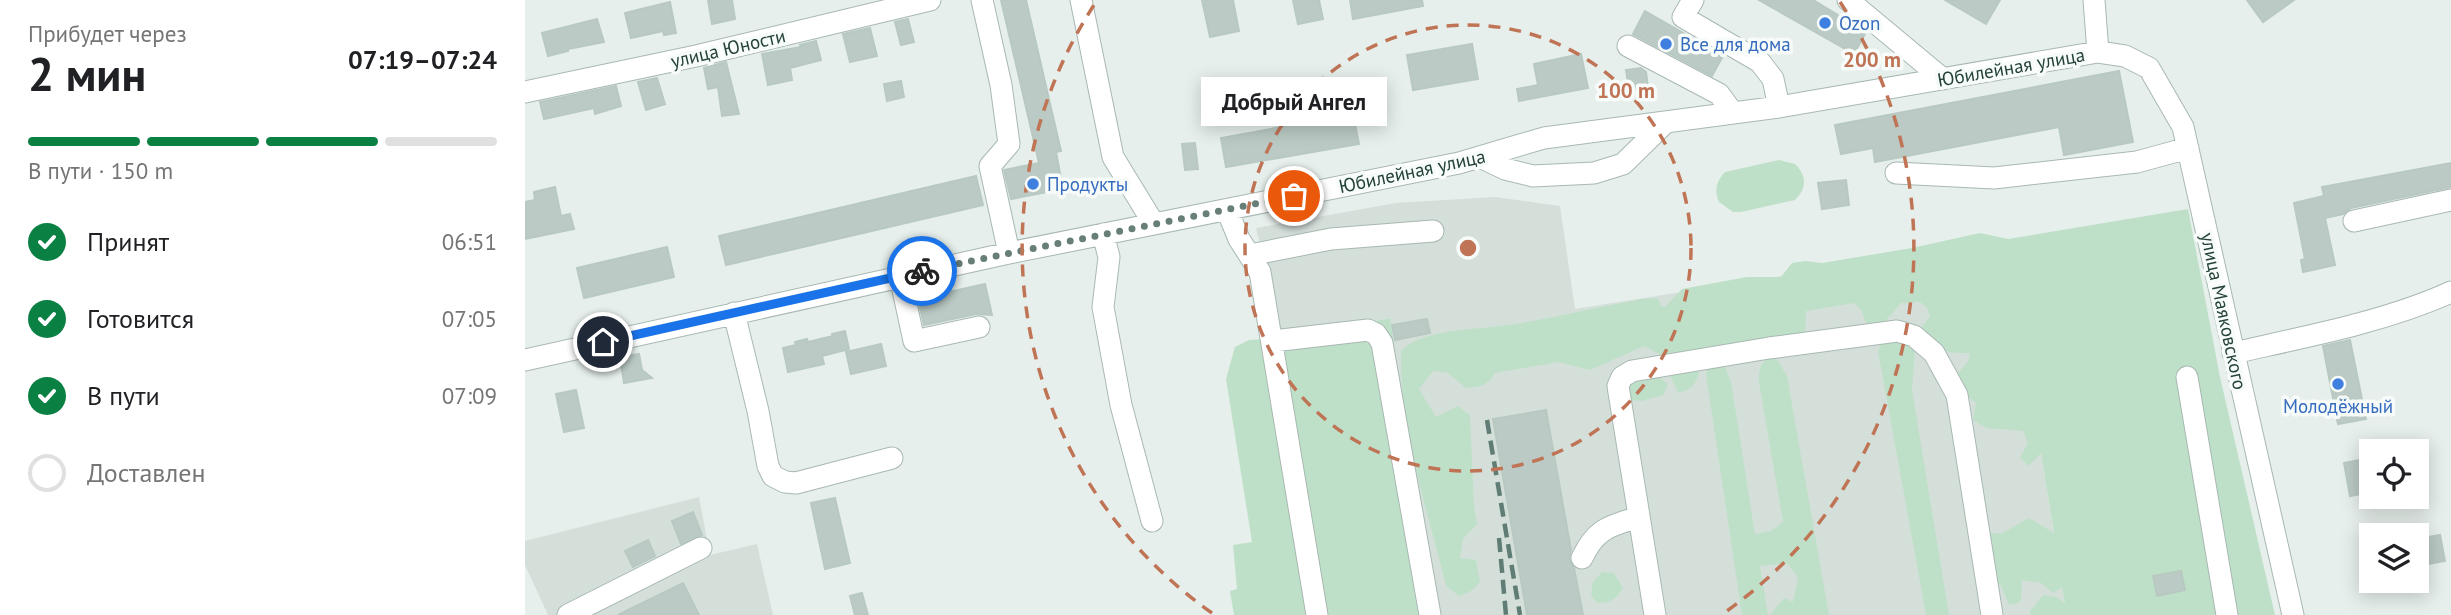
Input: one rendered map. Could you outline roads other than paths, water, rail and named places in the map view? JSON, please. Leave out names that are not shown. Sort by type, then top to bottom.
[{"type":"street","name":"улица Юности","points":[[525,92],[696,57],[930,0]]},
{"type":"street","points":[[982,0],[1001,85],[1009,144],[991,166],[1009,253]]},
{"type":"street","points":[[1081,0],[1113,157],[1154,224]]},
{"type":"street","points":[[1693,0],[1683,17],[1760,62],[1773,79],[1779,107]]},
{"type":"street","points":[[1848,0],[1943,79]]},
{"type":"street","points":[[2094,0],[2098,52]]},
{"type":"street","points":[[1628,46],[1719,94],[1733,113]]},
{"type":"street","name":"Юбилейная улица","points":[[525,360],[1009,253],[1459,163],[1544,138],[1779,107],[2098,52]]},
{"type":"street","name":"улица Маяковского","points":[[2098,52],[2125,56],[2150,68],[2183,127],[2293,615]]},
{"type":"street","points":[[1480,157],[1505,169],[1533,176],[1594,173],[1623,164],[1666,122]]},
{"type":"street","points":[[1896,173],[1994,178],[2137,162],[2187,148]]},
{"type":"street","points":[[2354,221],[2451,200]]},
{"type":"street","points":[[1227,210],[1240,239],[1261,272],[1317,615]]},
{"type":"street","points":[[1250,255],[1331,239],[1433,231]]},
{"type":"street","points":[[1103,234],[1109,257],[1103,307],[1121,405],[1152,521]]},
{"type":"street","points":[[900,276],[914,341],[979,327]]},
{"type":"street","points":[[2233,353],[2346,326],[2420,305],[2451,292]]},
{"type":"street","points":[[734,313],[758,411],[768,466],[773,476],[785,482],[796,483],[892,458]]},
{"type":"street","points":[[1273,341],[1368,330],[1376,334],[1382,343],[1430,615]]},
{"type":"street","points":[[1655,615],[1618,386],[1622,377],[1633,371],[1728,354],[1898,331],[1914,336],[1934,353],[1957,395],[1992,615]]},
{"type":"street","points":[[2187,377],[2227,615]]},
{"type":"street","points":[[1582,558],[1590,540],[1604,528],[1639,517]]},
{"type":"street","points":[[572,614],[701,548]]},
{"type":"railway","points":[[1487,420],[1520,615]]},
{"type":"railway","points":[[1499,538],[1506,615]]},
{"type":"place","name":"Ozon","points":[[1825,23]]},
{"type":"place","name":"Все для дома","points":[[1666,44]]},
{"type":"place","name":"Продукты","points":[[1033,184]]},
{"type":"place","name":"Добрый Ангел","points":[[1294,196]]},
{"type":"place","name":"Молодёжный","points":[[2338,384]]}]
